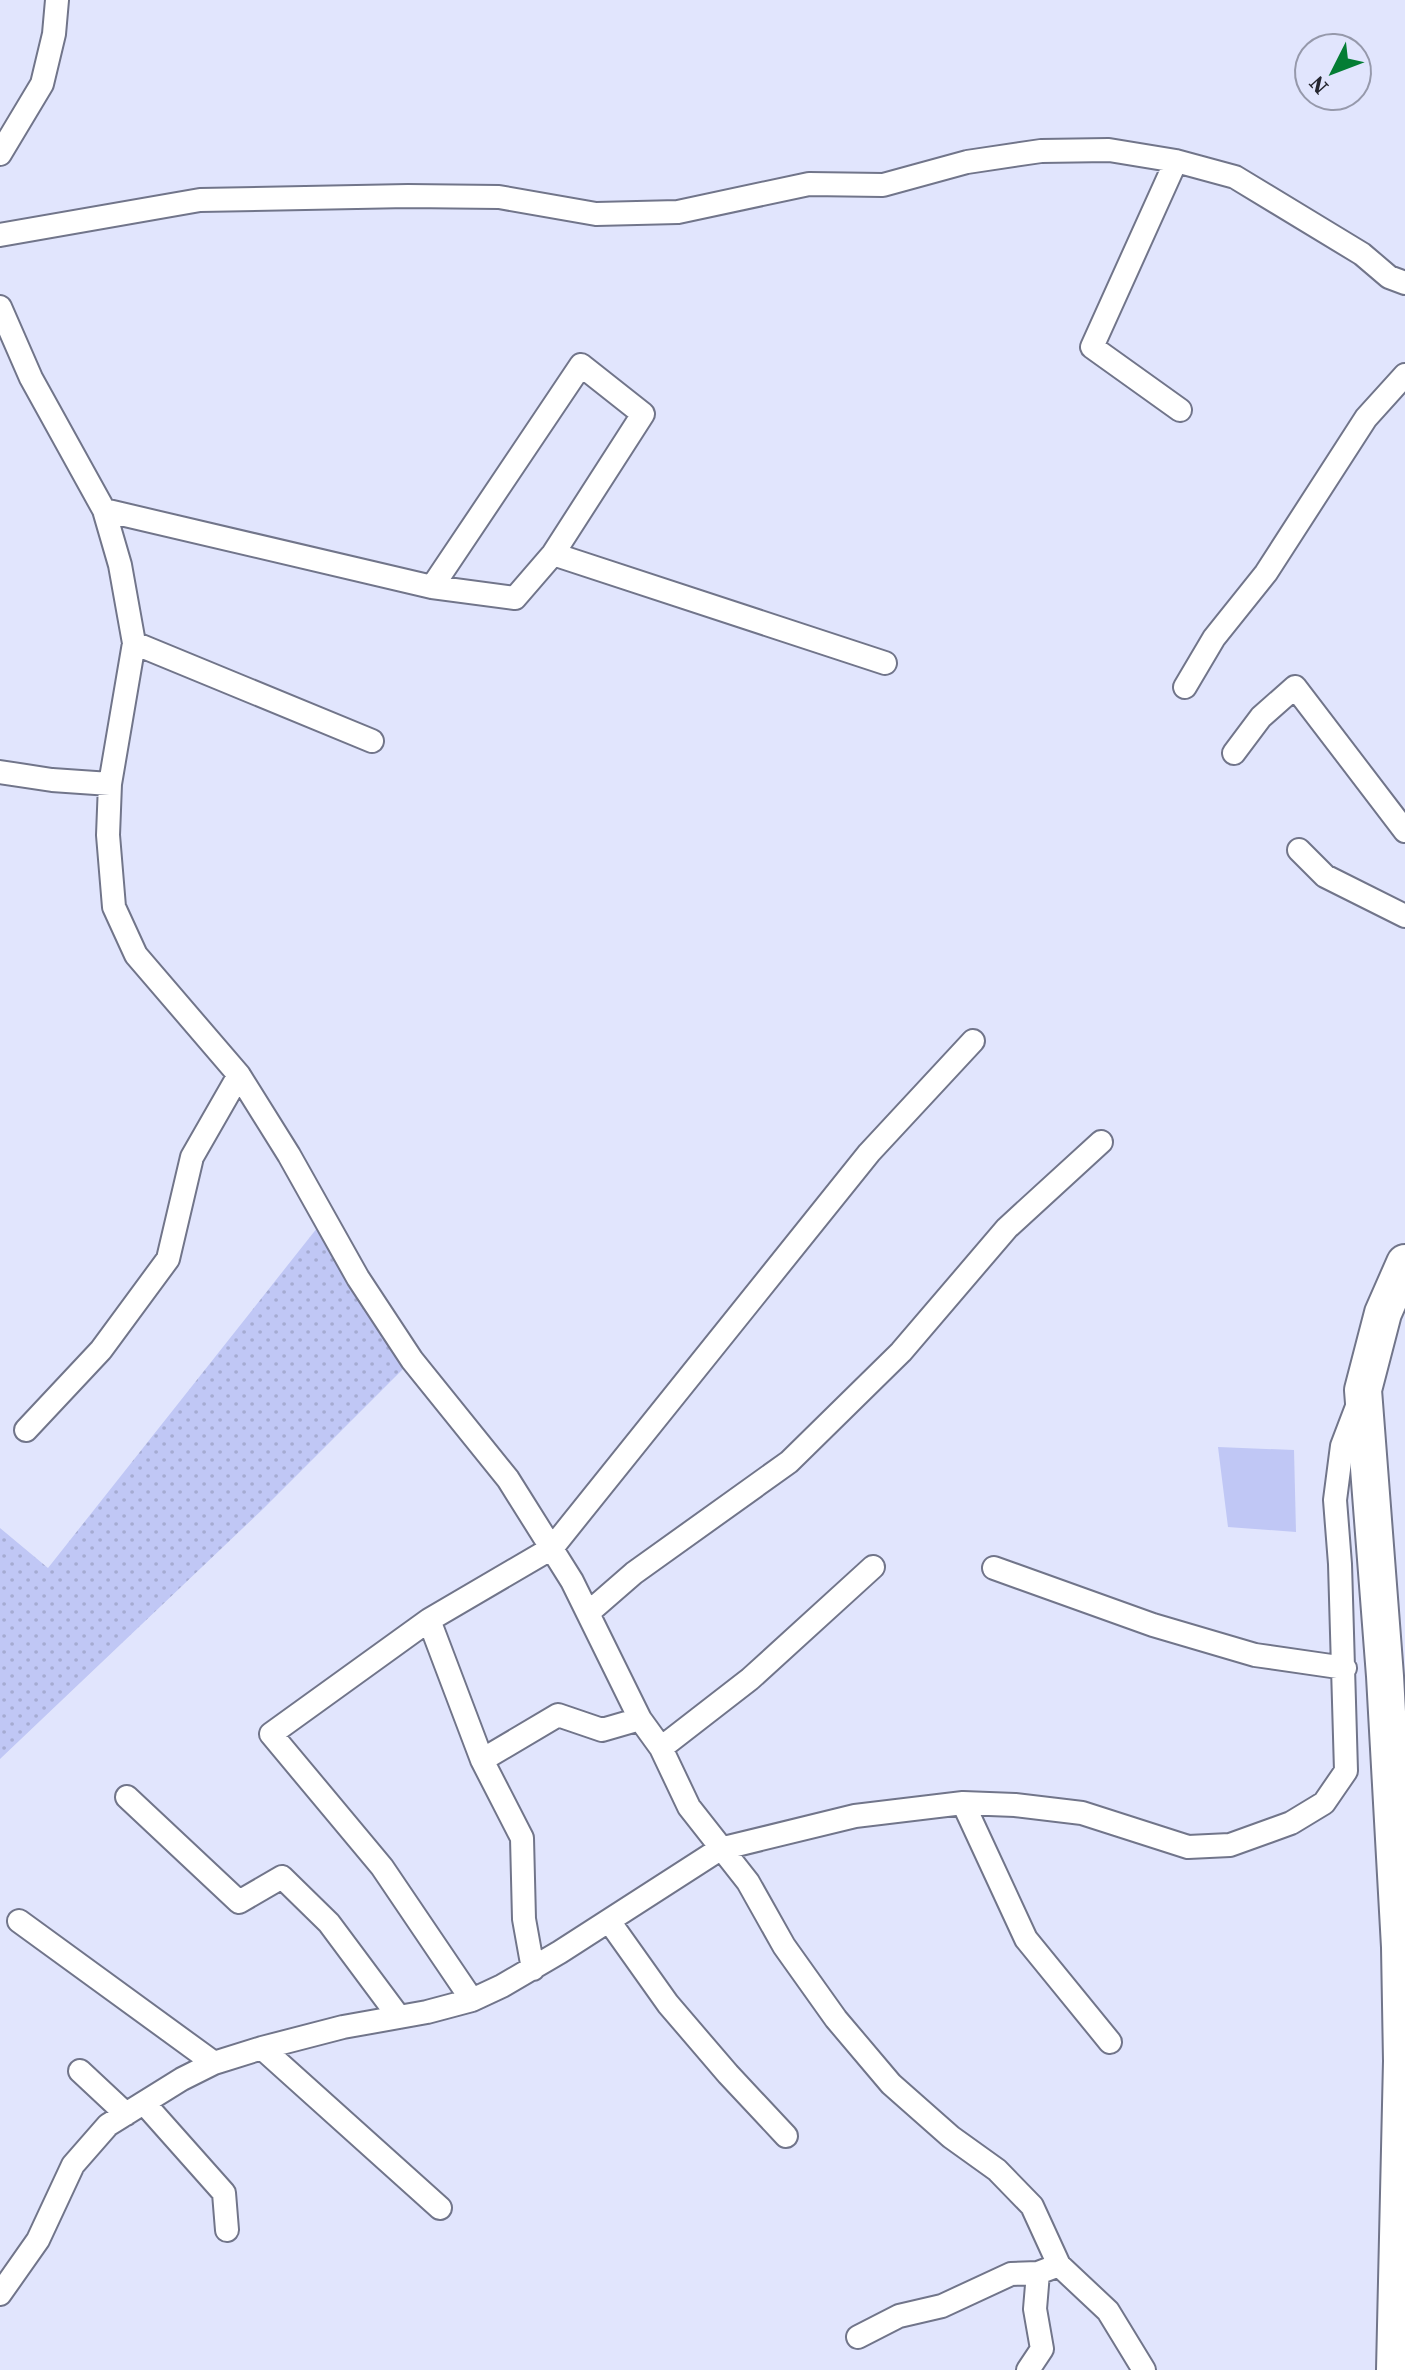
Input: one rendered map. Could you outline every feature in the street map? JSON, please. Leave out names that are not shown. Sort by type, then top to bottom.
[{"type":"highway","points":[[1395,2370],[1403,2061],[1396,1735],[1363,1390],[1383,1313],[1405,1263]]},
{"type":"street","points":[[0,154],[42,84],[54,34],[57,0]]},
{"type":"street","points":[[0,235],[200,200],[499,197],[596,214],[678,212],[809,184],[883,185],[967,162],[1041,151],[1109,150],[1176,161],[1235,177],[1362,254],[1389,277],[1405,283]]},
{"type":"street","points":[[1176,161],[1092,347],[1180,410]]},
{"type":"street","points":[[0,307],[31,378],[104,510],[120,565],[134,643],[110,784],[108,835],[114,907],[136,955],[239,1075],[289,1155],[365,1290],[417,1368],[508,1479],[552,1548],[588,1613],[640,1719],[661,1748],[689,1807],[748,1882],[784,1946],[836,2019],[891,2084],[951,2137],[997,2170],[1032,2206],[1049,2269],[1035,2309],[1042,2349],[1028,2370]]},
{"type":"street","points":[[104,510],[432,587],[515,598],[553,554],[643,414],[581,365],[432,587]]},
{"type":"street","points":[[1185,687],[1214,638],[1266,573],[1366,418],[1405,375]]},
{"type":"street","points":[[553,554],[885,663]]},
{"type":"street","points":[[134,643],[372,741]]},
{"type":"street","points":[[1234,753],[1261,717],[1295,687],[1405,831]]},
{"type":"street","points":[[0,772],[110,784]]},
{"type":"street","points":[[1299,850],[1325,876],[1405,916]]},
{"type":"street","points":[[472,2000],[382,1867],[271,1734],[429,1620],[552,1548],[869,1153],[973,1041]]},
{"type":"street","points":[[26,1430],[101,1350],[168,1259],[192,1157],[239,1075]]},
{"type":"street","points":[[588,1613],[634,1573],[789,1462],[901,1352],[1007,1228],[1101,1142]]},
{"type":"street","points":[[0,2294],[38,2240],[73,2165],[108,2125],[135,2108],[214,2063],[343,2027],[472,2000],[533,1969],[720,1849],[855,1816],[963,1803],[1082,1813],[1188,1847],[1230,1845],[1291,1823],[1324,1803],[1346,1771],[1345,1668],[1335,1500],[1342,1446],[1363,1390]]},
{"type":"street","points":[[661,1748],[750,1679],[873,1567]]},
{"type":"street","points":[[994,1568],[1153,1625],[1255,1655],[1345,1668]]},
{"type":"street","points":[[429,1620],[482,1760],[522,1838],[524,1919],[533,1969]]},
{"type":"street","points":[[482,1760],[558,1715],[602,1730],[640,1719]]},
{"type":"street","points":[[127,1797],[239,1902],[282,1877],[329,1923],[399,2017]]},
{"type":"street","points":[[963,1803],[1026,1939],[1110,2042]]},
{"type":"street","points":[[19,1921],[214,2063]]},
{"type":"street","points":[[609,1921],[668,2004],[786,2136]]},
{"type":"street","points":[[262,2048],[440,2208]]},
{"type":"street","points":[[80,2071],[135,2108],[224,2193],[227,2230]]},
{"type":"street","points":[[858,2337],[899,2316],[942,2306],[1011,2274],[1049,2269],[1108,2311],[1144,2370]]},
{"type":"shaded area","points":[[325,1218],[412,1360],[263,1509],[0,1759],[0,1528],[48,1568]]},
{"type":"shaded area","points":[[1218,1447],[1294,1450],[1296,1532],[1228,1527]]}]
